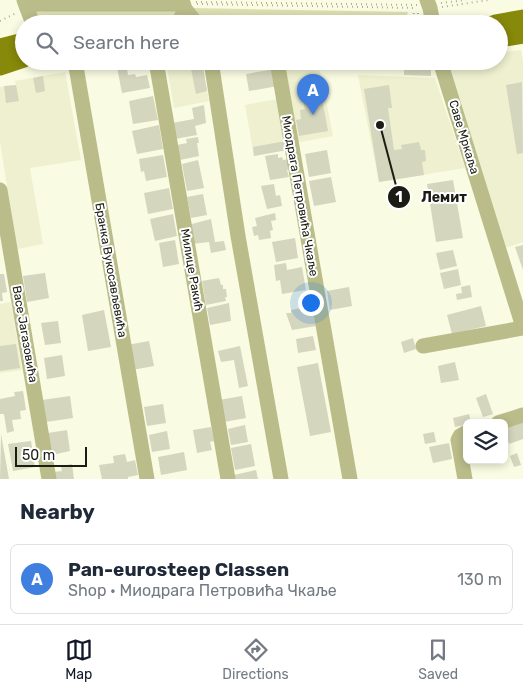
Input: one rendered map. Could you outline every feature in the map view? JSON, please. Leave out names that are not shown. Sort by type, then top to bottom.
[{"type":"main road","points":[[508,22],[523,19]]},
{"type":"main road","points":[[508,36],[523,34]]},
{"type":"main road","points":[[0,48],[15,44]]},
{"type":"main road","points":[[0,66],[15,61]]},
{"type":"street","points":[[25,4],[183,4],[191,15]]},
{"type":"street","name":"Бранка Вукосављевића","points":[[77,70],[147,479]]},
{"type":"street","name":"Милице Ракић","points":[[158,70],[228,479]]},
{"type":"street","points":[[212,70],[238,236],[281,479]]},
{"type":"street","name":"Миодрага Петровића Чкаље","points":[[279,70],[350,479]]},
{"type":"street","name":"Саве Мркаља","points":[[443,70],[523,328]]},
{"type":"street","name":"Васе Јагазовића","points":[[0,190],[49,479]]},
{"type":"street","points":[[423,346],[523,328]]},
{"type":"street","points":[[508,420],[523,415]]},
{"type":"street","points":[[463,434],[458,440],[465,479]]},
{"type":"path","points":[[411,0],[422,6],[466,0]]},
{"type":"path","points":[[183,4],[422,6],[489,0]]},
{"type":"path","points":[[0,21],[25,4]]},
{"type":"shaded area","points":[[179,8],[175,15],[34,15],[32,11]]},
{"type":"shaded area","points":[[193,8],[408,12],[407,15],[198,15]]},
{"type":"shaded area","points":[[521,50],[523,61],[523,242],[505,248],[447,70],[508,70],[508,52]]},
{"type":"shaded area","points":[[167,70],[204,70],[209,101],[174,108]]},
{"type":"shaded area","points":[[283,70],[320,70],[333,136],[295,143]]},
{"type":"shaded area","points":[[65,72],[81,160],[30,168],[43,244],[17,249],[0,141],[0,87],[16,85],[15,81]]},
{"type":"shaded area","points":[[358,75],[435,78],[465,168],[379,182]]},
{"type":"shaded area","points":[[278,99],[287,150],[254,156],[245,105]]},
{"type":"shaded area","points":[[11,302],[22,370],[0,373],[0,304]]},
{"type":"building","points":[[118,70],[127,70],[128,75],[135,74],[136,77],[147,75],[150,88],[122,93]]},
{"type":"building","points":[[191,70],[204,70],[207,91],[196,94]]},
{"type":"building","points":[[275,70],[278,86],[249,91],[246,74]]},
{"type":"building","points":[[404,70],[431,70],[431,76],[404,75]]},
{"type":"building","points":[[43,76],[45,91],[36,93],[33,78]]},
{"type":"building","points":[[522,82],[523,153],[517,154],[506,85]]},
{"type":"building","points":[[16,85],[19,101],[6,103],[4,86]]},
{"type":"building","points":[[389,85],[392,108],[388,108],[394,150],[402,149],[401,145],[419,142],[421,150],[425,150],[426,161],[422,162],[424,175],[379,182],[364,89]]},
{"type":"building","points":[[320,88],[328,131],[299,136],[296,120],[301,119],[300,110],[305,109],[301,91]]},
{"type":"building","points":[[153,96],[158,120],[133,124],[129,101]]},
{"type":"building","points":[[204,105],[206,123],[195,126],[197,135],[175,139],[172,123],[194,119],[192,108]]},
{"type":"building","points":[[159,125],[163,149],[137,154],[132,131]]},
{"type":"building","points":[[198,137],[199,156],[180,160],[177,145],[187,143],[186,139]]},
{"type":"building","points":[[286,141],[287,150],[254,156],[253,147]]},
{"type":"building","points":[[327,150],[331,173],[309,177],[305,154]]},
{"type":"building","points":[[278,154],[278,158],[282,157],[283,160],[289,159],[290,169],[287,170],[289,177],[270,180],[265,156]]},
{"type":"building","points":[[163,155],[167,177],[146,181],[144,171],[141,172],[139,159]]},
{"type":"building","points":[[198,160],[204,188],[187,191],[182,164]]},
{"type":"building","points":[[331,177],[336,202],[314,206],[309,181]]},
{"type":"building","points":[[453,180],[463,238],[436,242],[427,184]]},
{"type":"building","points":[[274,184],[276,196],[280,195],[282,206],[267,209],[261,186]]},
{"type":"building","points":[[169,188],[173,209],[148,214],[144,193]]},
{"type":"building","points":[[203,194],[207,215],[191,218],[187,197]]},
{"type":"building","points":[[275,213],[276,220],[271,221],[273,230],[270,231],[271,238],[259,240],[258,235],[254,236],[252,227],[257,226],[255,218]]},
{"type":"building","points":[[173,214],[177,236],[155,241],[150,219]]},
{"type":"building","points":[[211,219],[215,242],[224,241],[226,250],[211,253],[209,242],[192,244],[188,225]]},
{"type":"building","points":[[295,238],[298,258],[276,262],[272,242]]},
{"type":"building","points":[[175,240],[179,264],[163,267],[159,243]]},
{"type":"building","points":[[523,245],[523,270],[515,247]]},
{"type":"building","points":[[453,250],[457,266],[440,270],[436,253]]},
{"type":"building","points":[[286,263],[287,270],[302,267],[306,290],[282,294],[280,280],[276,281],[274,265]]},
{"type":"building","points":[[458,269],[461,285],[444,289],[440,273]]},
{"type":"building","points":[[45,273],[49,298],[27,302],[23,276]]},
{"type":"building","points":[[0,274],[4,274],[7,292],[2,293],[3,301],[0,301]]},
{"type":"building","points":[[219,278],[223,289],[226,289],[226,301],[206,305],[202,281]]},
{"type":"building","points":[[470,285],[472,297],[457,300],[456,294],[462,293],[461,287]]},
{"type":"building","points":[[349,287],[352,306],[330,310],[327,291]]},
{"type":"building","points":[[229,303],[231,321],[210,325],[207,308]]},
{"type":"building","points":[[312,306],[316,326],[292,330],[286,313],[291,313],[291,310]]},
{"type":"building","points":[[481,306],[486,326],[452,334],[447,315]]},
{"type":"building","points":[[104,310],[111,347],[88,351],[82,315]]},
{"type":"building","points":[[58,321],[61,343],[45,345],[41,323]]},
{"type":"building","points":[[313,336],[316,350],[298,353],[296,339]]},
{"type":"building","points":[[413,338],[416,349],[404,353],[401,342]]},
{"type":"building","points":[[149,341],[154,366],[132,370],[127,345]]},
{"type":"building","points":[[16,344],[20,368],[0,371],[0,346]]},
{"type":"building","points":[[240,346],[248,386],[239,388],[234,360],[221,362],[218,351]]},
{"type":"building","points":[[62,355],[65,376],[47,379],[44,358]]},
{"type":"building","points":[[455,362],[459,380],[441,383],[438,366]]},
{"type":"building","points":[[318,363],[331,432],[310,436],[297,367]]},
{"type":"building","points":[[23,391],[26,410],[20,411],[21,419],[12,420],[14,431],[7,433],[4,414],[0,414],[0,399],[15,396],[14,392]]},
{"type":"building","points":[[486,394],[493,414],[483,417],[476,398]]},
{"type":"building","points":[[70,396],[73,418],[46,422],[42,400]]},
{"type":"building","points":[[242,396],[246,418],[224,422],[219,400]]},
{"type":"building","points":[[163,404],[166,423],[147,426],[144,407]]},
{"type":"building","points":[[469,414],[470,419],[463,419],[463,425],[455,427],[453,418]]},
{"type":"building","points":[[523,421],[523,439],[509,444],[508,426]]},
{"type":"building","points":[[245,425],[248,442],[231,445],[228,429]]},
{"type":"building","points":[[211,427],[214,441],[210,442],[212,450],[197,453],[193,430]]},
{"type":"building","points":[[67,430],[70,451],[52,455],[48,433]]},
{"type":"building","points":[[167,431],[170,449],[152,452],[149,435]]},
{"type":"building","points":[[434,432],[436,442],[425,444],[423,434]]},
{"type":"building","points":[[1,434],[9,479],[0,479]]},
{"type":"building","points":[[31,441],[35,467],[13,471],[8,444]]},
{"type":"building","points":[[449,443],[452,459],[433,463],[429,447]]},
{"type":"building","points":[[251,444],[255,466],[235,470],[231,448]]},
{"type":"building","points":[[184,452],[187,470],[161,475],[158,457]]},
{"type":"building","points":[[517,453],[521,465],[514,467],[510,456]]},
{"type":"building","points":[[125,454],[127,462],[135,460],[138,475],[128,477],[128,479],[102,479],[99,465],[114,463],[113,456]]},
{"type":"building","points":[[72,464],[74,479],[55,479],[54,472],[62,471],[61,466]]},
{"type":"building","points":[[256,470],[258,479],[235,479],[234,475]]},
{"type":"place","name":"Pan-eurosteep Classen","points":[[313,115]]},
{"type":"place","name":"Лемит","points":[[380,125]]}]
